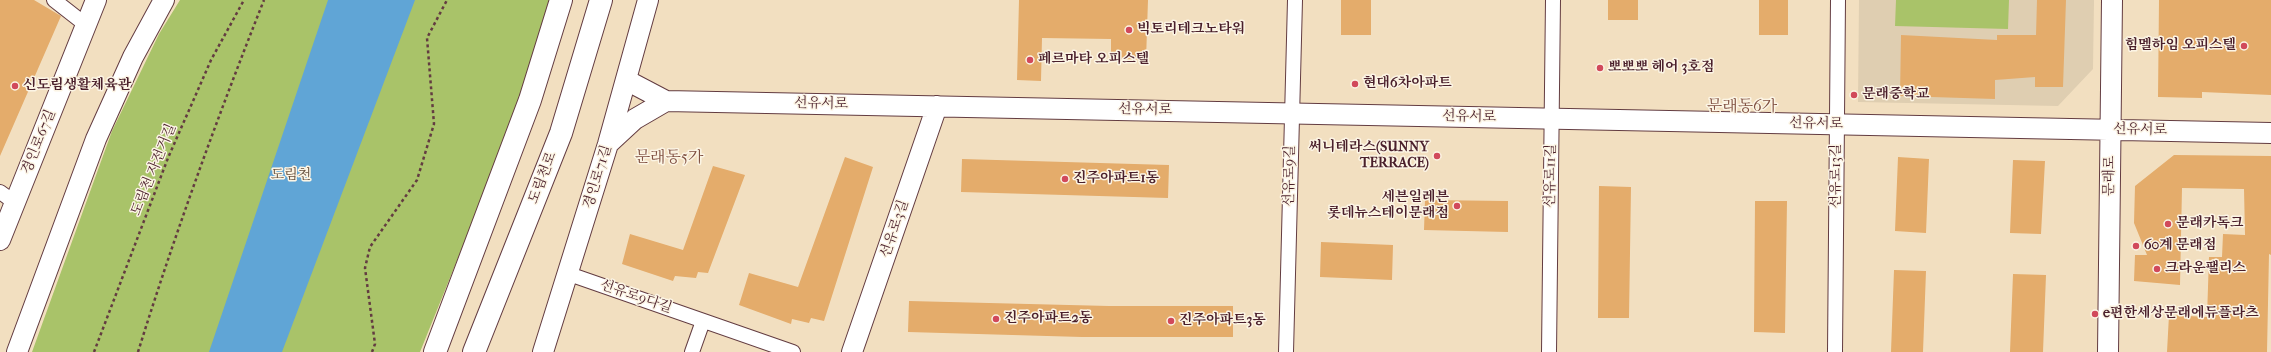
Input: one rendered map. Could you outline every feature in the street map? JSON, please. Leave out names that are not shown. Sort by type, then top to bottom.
[{"type":"main road","points":[[435,352],[530,100],[561,0]]},
{"type":"main road","name":"도림천로","points":[[474,352],[561,133],[601,0]]},
{"type":"street","points":[[54,0],[86,25]]},
{"type":"street","name":"경인로67길","points":[[0,240],[7,197],[96,0]]},
{"type":"street","points":[[17,352],[96,139],[134,57],[164,0]]},
{"type":"street","name":"경인로71길","points":[[544,352],[608,144],[648,0]]},
{"type":"street","name":"선유로9길","points":[[1286,352],[1295,0]]},
{"type":"street","name":"선유로11길","points":[[1549,352],[1553,0]]},
{"type":"street","name":"선유로13길","points":[[1835,352],[1838,0]]},
{"type":"street","name":"문래로","points":[[2108,352],[2112,0]]},
{"type":"street","name":"선유서로","points":[[626,80],[666,101],[2271,133]]},
{"type":"street","points":[[608,144],[635,119],[666,101]]},
{"type":"street","name":"선유로3길","points":[[852,352],[938,106]]},
{"type":"street","name":"선유로9다길","points":[[569,274],[793,352]]},
{"type":"street","points":[[692,352],[703,321]]},
{"type":"path","name":"도림천 자전거길","points":[[94,352],[168,158],[211,60],[244,0]]},
{"type":"path","points":[[138,352],[164,267],[217,120],[264,0]]},
{"type":"path","points":[[372,352],[375,344],[365,268],[370,247],[417,180],[434,124],[427,38],[447,0]]},
{"type":"shaded area","points":[[1859,0],[2094,0],[2093,69],[2058,106],[1858,102]]},
{"type":"green space","name":"도림천","points":[[180,0],[549,0],[521,102],[420,352],[32,352],[112,131],[159,34]]},
{"type":"green space","points":[[1896,0],[2009,0],[2008,29],[1895,26]]},
{"type":"water","name":"도림천","points":[[328,0],[415,0],[282,352],[209,352]]},
{"type":"building","name":"신도림생활체육관","points":[[0,0],[34,0],[61,16],[0,156]]},
{"type":"building","points":[[1019,0],[1148,0],[1146,60],[1111,59],[1111,39],[1042,38],[1041,81],[1017,80]]},
{"type":"building","points":[[1341,0],[1371,0],[1371,35],[1341,35]]},
{"type":"building","points":[[1608,0],[1638,0],[1638,20],[1608,20]]},
{"type":"building","points":[[1759,0],[1788,0],[1788,35],[1759,35]]},
{"type":"building","points":[[2037,0],[2066,0],[2063,87],[2035,87],[2035,77],[1995,80],[1995,99],[1900,96],[1901,35],[1997,40],[1997,35],[2036,35]]},
{"type":"building","points":[[2159,0],[2271,0],[2271,95],[2202,92],[2202,98],[2158,97]]},
{"type":"building","points":[[2174,155],[2271,156],[2271,255],[2269,254],[2267,352],[2167,352],[2169,315],[2207,317],[2209,257],[2222,257],[2223,234],[2245,235],[2244,189],[2182,188],[2180,285],[2134,281],[2135,255],[2147,255],[2134,223],[2135,186]]},
{"type":"building","points":[[845,157],[873,167],[824,321],[811,318],[809,323],[792,319],[791,324],[739,305],[749,273],[798,287]]},
{"type":"building","points":[[1898,157],[1929,159],[1926,233],[1895,231]]},
{"type":"building","name":"진주아파트1동","points":[[962,159],[1169,165],[1168,198],[961,192]]},
{"type":"building","points":[[2013,160],[2045,161],[2041,234],[2010,233]]},
{"type":"building","points":[[713,166],[745,175],[708,273],[698,272],[696,278],[675,276],[673,281],[622,264],[630,234],[683,250]]},
{"type":"building","points":[[1599,186],[1631,187],[1629,318],[1598,318]]},
{"type":"building","points":[[1425,200],[1508,201],[1508,232],[1424,230]]},
{"type":"building","points":[[1755,201],[1787,201],[1785,333],[1754,332]]},
{"type":"building","points":[[1321,242],[1393,245],[1392,280],[1320,277]]},
{"type":"building","points":[[1894,270],[1926,271],[1923,352],[1891,352]]},
{"type":"building","points":[[2013,274],[2046,275],[2043,352],[2010,352]]},
{"type":"building","points":[[909,301],[1109,306],[1233,306],[1233,337],[1082,337],[908,332]]},
{"type":"place","name":"빅토리테크노타워","points":[[1129,30]]},
{"type":"place","name":"힘멜하임 오피스텔","points":[[2244,46]]},
{"type":"place","name":"페르마타 오피스텔","points":[[1030,60]]},
{"type":"place","name":"뽀뽀뽀 헤어 3호점","points":[[1600,68]]},
{"type":"place","name":"현대6차아파트","points":[[1355,84]]},
{"type":"place","name":"신도림생활체육관","points":[[15,86]]},
{"type":"place","name":"문래중학교","points":[[1854,95]]},
{"type":"place","name":"써니테라스(SUNNY TERRACE)","points":[[1437,156]]},
{"type":"place","name":"진주아파트1동","points":[[1065,179]]},
{"type":"place","name":"세븐일레븐 롯데뉴스테이문래점","points":[[1457,206]]},
{"type":"place","name":"문래카독크","points":[[2168,224]]},
{"type":"place","name":"60계 문래점","points":[[2136,246]]},
{"type":"place","name":"크라운팰리스","points":[[2157,269]]},
{"type":"place","name":"e편한세상문래에듀플라츠","points":[[2095,314]]},
{"type":"place","name":"진주아파트2동","points":[[996,319]]},
{"type":"place","name":"진주아파트3동","points":[[1171,321]]},
{"type":"district","name":"문래동6가","points":[[1742,107]]},
{"type":"district","name":"문래동5가","points":[[669,158]]}]
